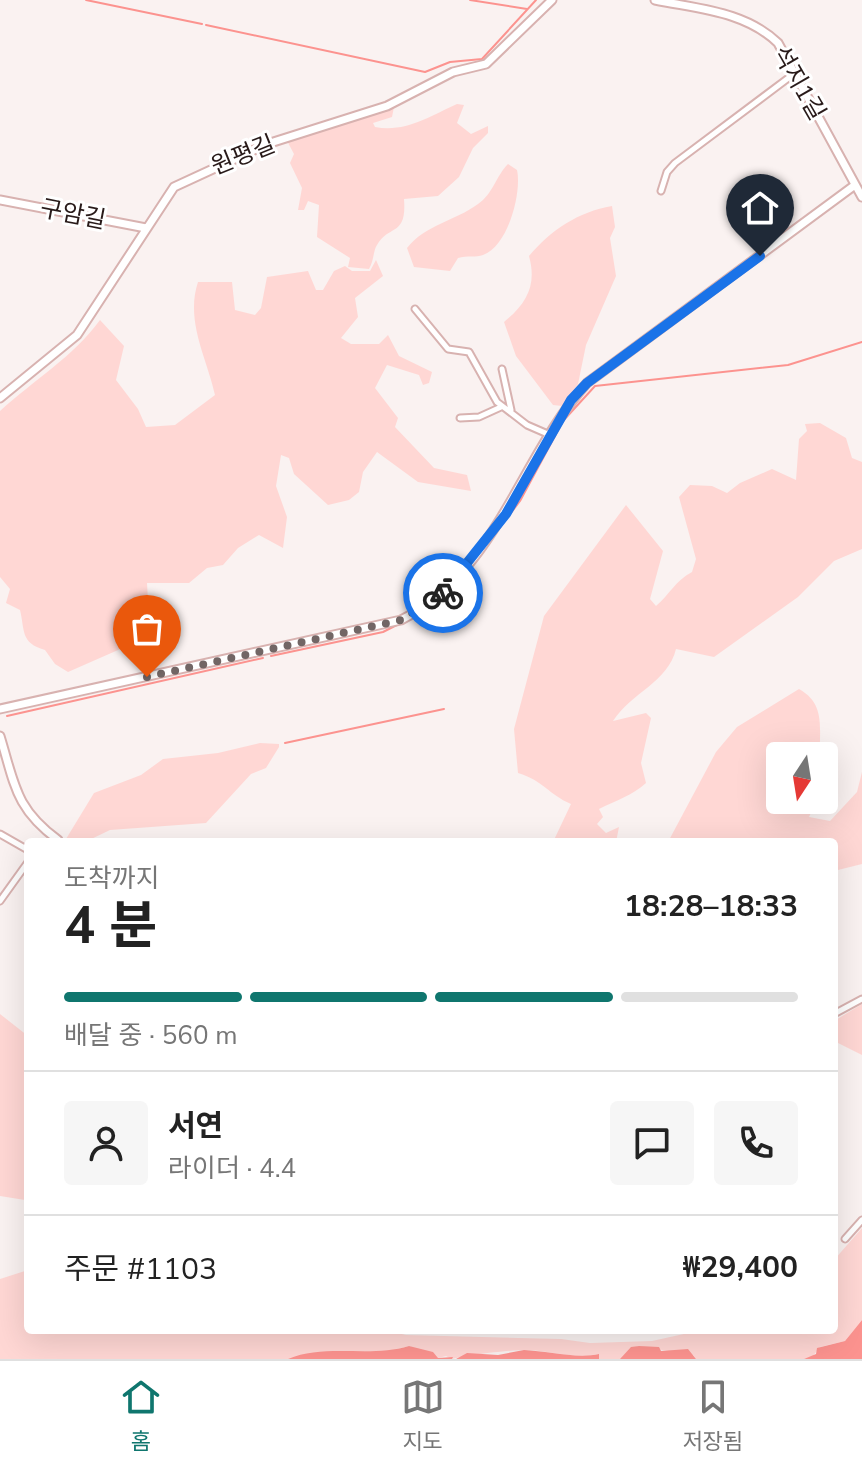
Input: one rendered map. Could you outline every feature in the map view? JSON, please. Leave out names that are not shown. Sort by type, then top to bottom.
[{"type":"street","name":"원평길","points":[[0,398],[77,335],[174,187],[197,173],[267,144],[387,106],[453,72],[486,64],[552,0]]},
{"type":"street","name":"석지1길","points":[[655,0],[725,13],[758,26],[778,43],[791,76],[862,197]]},
{"type":"street","points":[[661,191],[667,172],[675,163],[791,76]]},
{"type":"street","points":[[0,709],[401,620],[443,594],[468,563],[506,514],[571,400],[587,383],[855,185]]},
{"type":"street","name":"구암길","points":[[0,200],[146,228]]},
{"type":"street","points":[[415,309],[448,349],[469,352],[501,407]]},
{"type":"street","points":[[502,369],[511,410]]},
{"type":"street","points":[[460,418],[479,417],[501,407],[511,410],[527,425],[551,436]]},
{"type":"street","points":[[0,736],[19,800],[28,816],[55,838]]},
{"type":"street","points":[[0,834],[24,848]]},
{"type":"street","points":[[0,901],[24,868]]},
{"type":"street","points":[[838,1012],[862,999]]},
{"type":"street","points":[[845,1239],[862,1220]]},
{"type":"shaded area","points":[[457,104],[464,105],[457,123],[471,134],[488,126],[488,133],[473,148],[459,177],[438,196],[404,199],[400,225],[377,245],[369,269],[348,267],[350,258],[317,237],[319,205],[308,201],[304,210],[298,210],[302,188],[290,163],[294,154],[286,139],[394,107],[392,117],[373,123],[375,127],[407,126]]},
{"type":"shaded area","points":[[508,164],[517,170],[515,205],[506,230],[492,250],[480,256],[458,258],[450,271],[414,267],[407,248],[414,240],[483,200]]},
{"type":"shaded area","points":[[612,206],[615,227],[610,238],[616,276],[586,345],[578,384],[562,406],[553,405],[516,356],[504,322],[519,308],[528,293],[532,276],[529,256],[537,247],[556,230],[577,218]]},
{"type":"shaded area","points":[[376,260],[383,276],[355,298],[358,317],[341,338],[351,344],[379,344],[388,335],[399,356],[432,372],[429,383],[423,385],[419,375],[387,365],[375,388],[398,418],[395,427],[434,468],[467,475],[471,491],[418,482],[377,452],[363,472],[359,492],[349,500],[328,505],[294,474],[289,458],[281,455],[276,486],[287,517],[283,548],[259,535],[238,548],[223,565],[207,568],[189,583],[147,583],[150,636],[68,672],[55,664],[45,650],[31,644],[27,640],[20,610],[6,603],[10,589],[0,577],[0,411],[65,357],[100,320],[124,346],[116,380],[138,409],[146,427],[175,425],[215,395],[196,325],[194,311],[198,282],[232,282],[235,310],[255,315],[261,308],[267,277],[308,271],[316,290],[323,290],[334,271],[345,266],[352,271],[370,271]]},
{"type":"shaded area","points":[[820,423],[846,438],[852,458],[862,462],[862,549],[834,561],[798,597],[714,657],[676,649],[665,670],[613,721],[646,713],[651,718],[641,763],[646,783],[599,809],[603,817],[597,824],[606,833],[619,827],[617,838],[555,838],[571,804],[518,773],[514,729],[544,616],[626,505],[663,551],[650,599],[656,606],[681,579],[692,572],[696,559],[679,497],[690,485],[712,486],[727,493],[740,483],[772,469],[796,480],[799,439],[807,431],[805,424]]},
{"type":"shaded area","points":[[799,689],[808,695],[817,709],[820,742],[766,742],[766,814],[810,814],[809,817],[830,821],[857,792],[862,772],[862,864],[838,870],[838,838],[670,838],[716,752],[737,727]]},
{"type":"shaded area","points":[[260,743],[279,744],[266,768],[251,774],[206,823],[110,830],[93,838],[67,838],[94,793],[141,775],[163,759],[218,753]]},
{"type":"shaded area","points":[[862,1004],[862,1055],[838,1043],[838,1019]]},
{"type":"shaded area","points":[[0,1014],[24,1033],[24,1200],[0,1196]]},
{"type":"shaded area","points":[[862,1228],[862,1320],[845,1341],[820,1347],[813,1356],[804,1359],[696,1359],[693,1355],[638,1346],[620,1359],[599,1359],[598,1354],[524,1350],[452,1359],[446,1356],[438,1358],[409,1346],[388,1352],[352,1351],[288,1359],[0,1359],[0,1279],[24,1271],[24,1334],[402,1334],[561,1339],[590,1343],[652,1341],[684,1334],[838,1334],[838,1255]]},
{"type":"shaded area","points":[[862,1320],[862,1359],[804,1359],[816,1354],[817,1348],[845,1341]]},
{"type":"shaded area","points":[[409,1346],[433,1352],[438,1358],[453,1357],[452,1359],[288,1359],[317,1352],[379,1351]]},
{"type":"shaded area","points":[[631,1347],[659,1347],[661,1351],[688,1349],[696,1359],[620,1359]]},
{"type":"shaded area","points":[[524,1350],[572,1355],[599,1354],[599,1359],[456,1359],[467,1353],[498,1355]]},
{"type":"waterway","points":[[86,0],[202,24]]},
{"type":"waterway","points":[[470,0],[527,9]]},
{"type":"waterway","points":[[206,25],[425,72],[450,62],[482,59],[536,0]]},
{"type":"waterway","points":[[444,601],[520,501],[563,421],[595,386],[788,365],[862,342]]},
{"type":"waterway","points":[[271,656],[383,632],[438,604]]},
{"type":"waterway","points":[[7,716],[263,658]]},
{"type":"waterway","points":[[285,743],[444,709]]},
{"type":"way so far","points":[[147,677],[401,620],[424,609],[443,593]]},
{"type":"route","points":[[443,593],[506,514],[571,400],[587,383],[760,256]]}]
